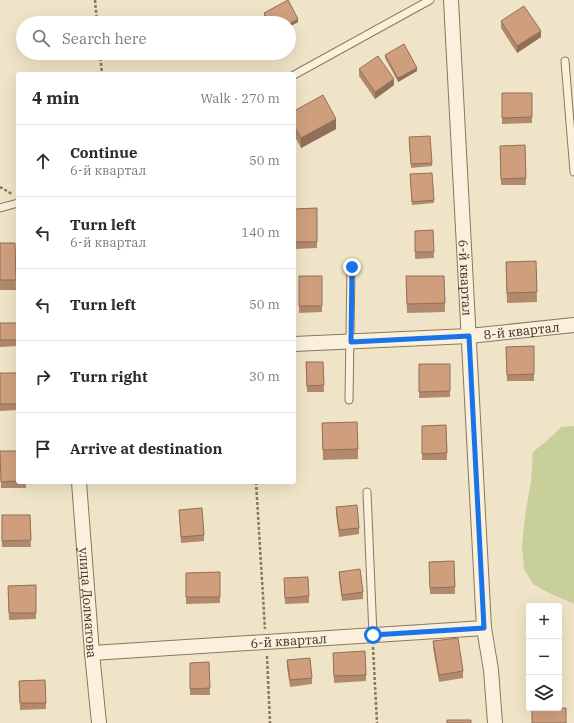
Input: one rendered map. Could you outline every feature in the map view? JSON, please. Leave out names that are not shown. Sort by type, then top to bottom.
[{"type":"street","name":"6-й квартал","points":[[452,0],[484,628],[491,670],[495,723]]},
{"type":"street","name":"8-й квартал","points":[[296,344],[469,336],[574,325]]},
{"type":"street","name":"улица Долматова","points":[[79,484],[99,723]]},
{"type":"street","name":"6-й квартал","points":[[92,653],[484,628]]},
{"type":"lane","points":[[296,74],[430,0]]},
{"type":"lane","points":[[565,61],[574,172]]},
{"type":"lane","points":[[0,208],[16,204]]},
{"type":"lane","points":[[349,400],[352,267]]},
{"type":"lane","points":[[367,492],[373,635]]},
{"type":"path","points":[[95,0],[96,16]]},
{"type":"path","points":[[101,60],[102,72]]},
{"type":"path","points":[[0,187],[16,196]]},
{"type":"path","points":[[256,484],[270,723]]},
{"type":"path","points":[[373,635],[377,723]]},
{"type":"green space","points":[[574,426],[574,604],[533,584],[524,569],[522,545],[531,481],[533,452],[561,427]]},
{"type":"building","points":[[288,0],[298,19],[296,20],[296,16],[266,16],[264,13]]},
{"type":"building","points":[[524,6],[541,31],[517,46],[501,21]]},
{"type":"building","points":[[404,44],[417,68],[398,78],[385,55]]},
{"type":"building","points":[[378,56],[394,79],[375,92],[359,69]]},
{"type":"building","points":[[502,93],[532,93],[532,117],[502,118]]},
{"type":"building","points":[[323,95],[336,119],[301,138],[296,129],[296,110]]},
{"type":"building","points":[[430,136],[432,163],[411,164],[409,137]]},
{"type":"building","points":[[525,145],[526,178],[501,179],[500,146]]},
{"type":"building","points":[[432,173],[434,200],[412,202],[410,174]]},
{"type":"building","points":[[317,208],[317,242],[296,242],[296,209]]},
{"type":"building","points":[[433,230],[434,252],[415,252],[415,231]]},
{"type":"building","points":[[0,243],[15,243],[16,280],[0,280]]},
{"type":"building","points":[[536,261],[537,292],[507,293],[506,262]]},
{"type":"building","points":[[299,276],[322,276],[322,306],[299,306]]},
{"type":"building","points":[[406,276],[444,276],[445,303],[407,304]]},
{"type":"building","points":[[0,323],[16,323],[16,340],[0,340]]},
{"type":"building","points":[[534,346],[534,374],[507,375],[506,347]]},
{"type":"building","points":[[306,362],[323,362],[324,385],[307,386]]},
{"type":"building","points":[[419,364],[450,364],[450,391],[419,392]]},
{"type":"building","points":[[0,373],[16,373],[16,404],[0,404]]},
{"type":"building","points":[[357,422],[358,449],[323,450],[322,423]]},
{"type":"building","points":[[446,425],[447,453],[422,454],[422,426]]},
{"type":"building","points":[[0,451],[16,451],[16,481],[1,482]]},
{"type":"building","points":[[357,505],[359,528],[339,530],[336,507]]},
{"type":"building","points":[[202,508],[204,535],[181,537],[179,510]]},
{"type":"building","points":[[2,515],[30,515],[31,540],[2,541]]},
{"type":"building","points":[[454,561],[455,587],[430,588],[429,562]]},
{"type":"building","points":[[360,569],[363,592],[342,595],[339,572]]},
{"type":"building","points":[[220,572],[220,597],[186,597],[186,573]]},
{"type":"building","points":[[308,577],[309,596],[285,598],[284,578]]},
{"type":"building","points":[[36,585],[36,613],[9,613],[8,586]]},
{"type":"building","points":[[458,638],[463,671],[439,675],[433,641]]},
{"type":"building","points":[[365,651],[366,675],[334,676],[333,653]]},
{"type":"building","points":[[310,658],[312,678],[290,680],[287,660]]},
{"type":"building","points":[[209,662],[210,688],[190,689],[190,663]]},
{"type":"building","points":[[45,680],[46,703],[20,703],[19,681]]},
{"type":"building","points":[[562,708],[566,708],[566,723],[532,723],[532,711],[562,711]]},
{"type":"building","points":[[447,720],[471,720],[471,723],[447,723]]},
{"type":"route","points":[[352,267],[351,342],[469,336],[484,628],[373,635]]}]
